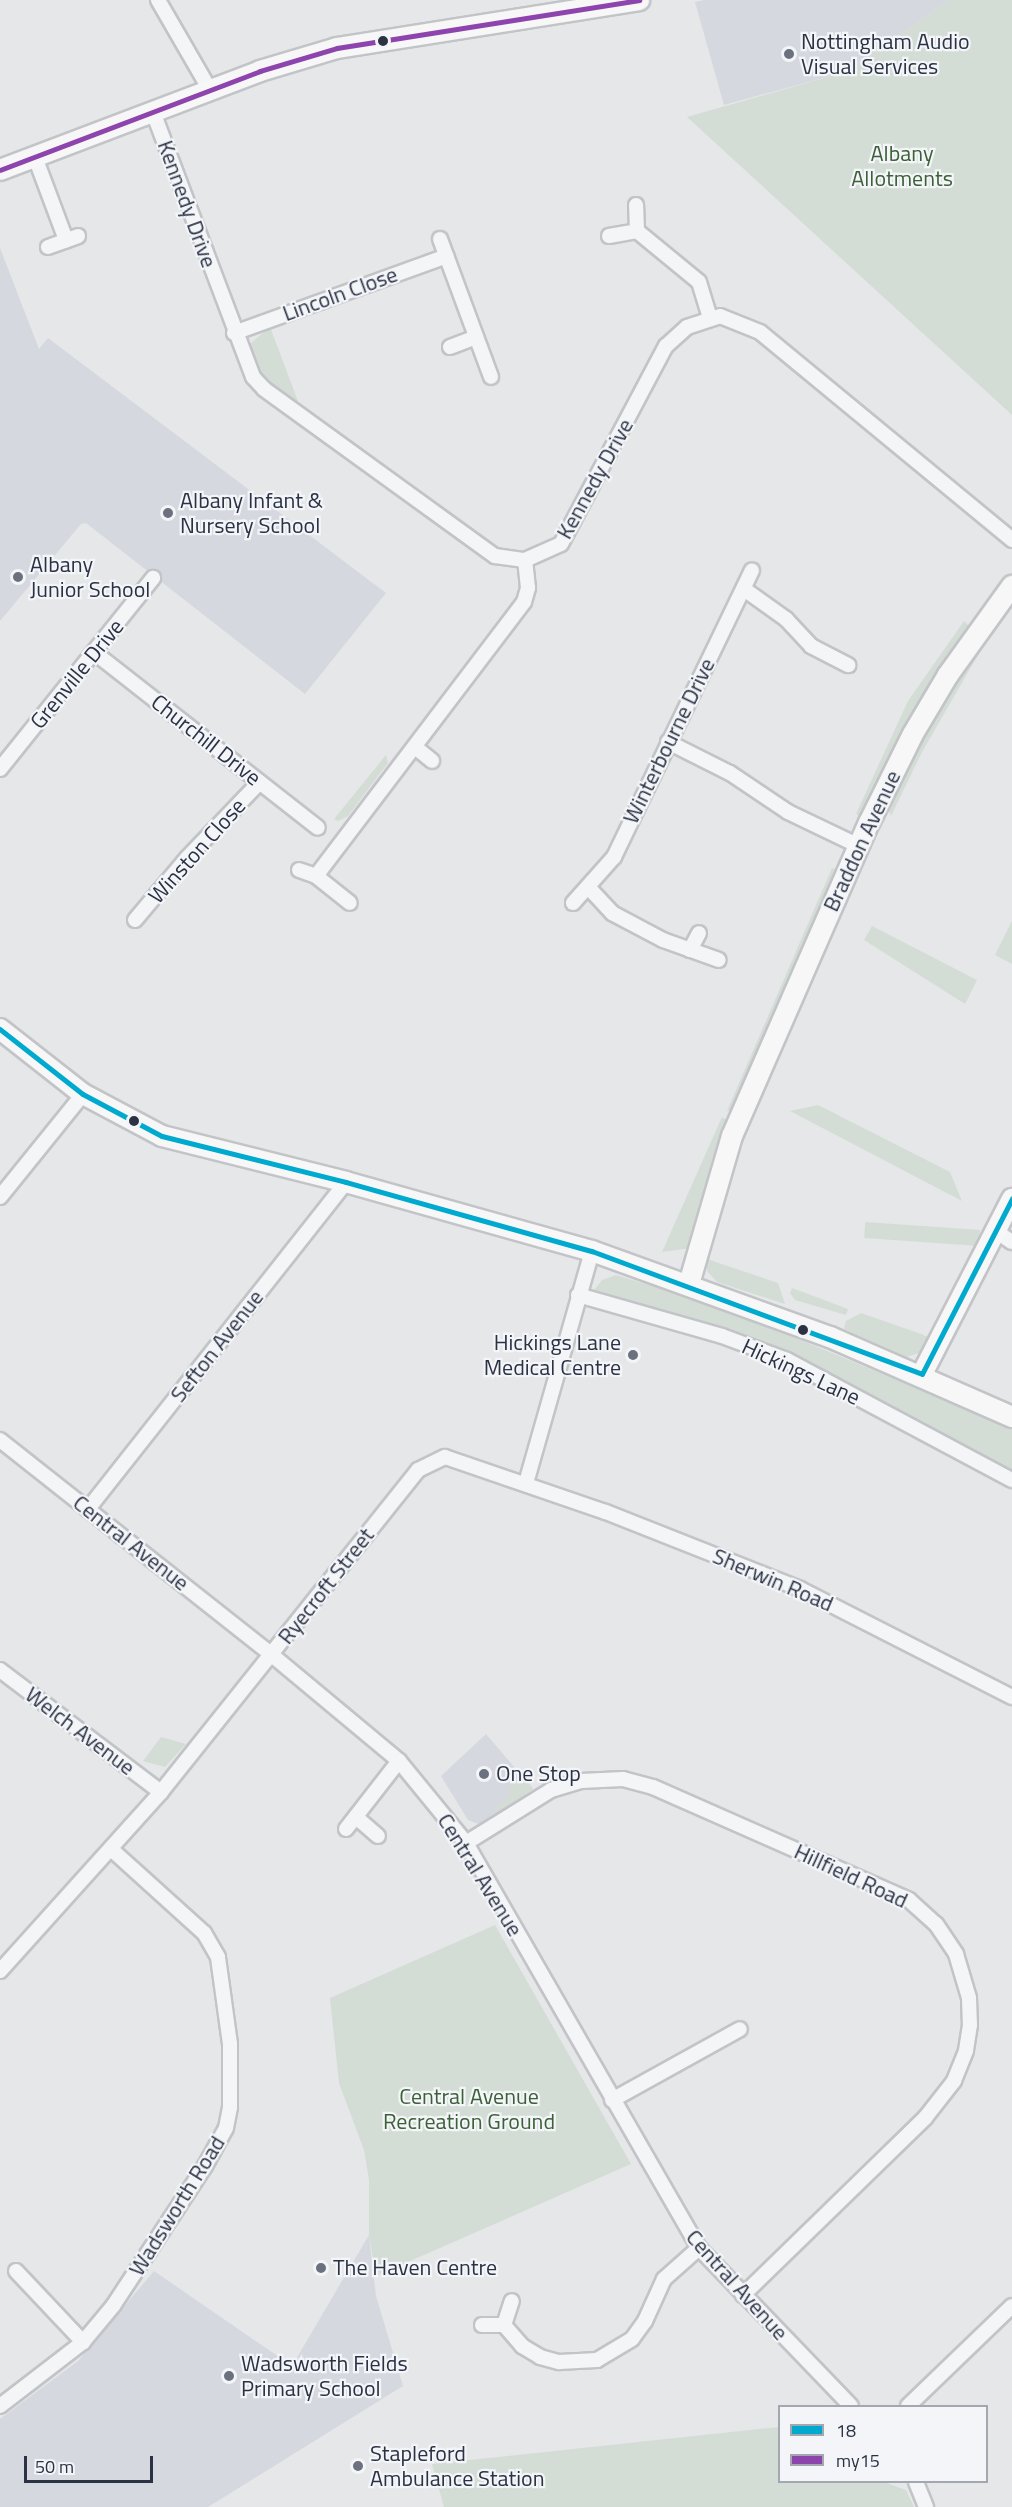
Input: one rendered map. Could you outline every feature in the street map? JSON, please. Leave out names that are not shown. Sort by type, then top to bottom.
[{"type":"main road","points":[[0,170],[210,90],[337,48],[639,0]]},
{"type":"main road","name":"Braddon Avenue","points":[[689,1284],[732,1136],[859,846],[913,734],[948,675],[1012,586]]},
{"type":"main road","name":"Hickings Lane","points":[[0,1029],[83,1094],[162,1136],[346,1182],[592,1251],[689,1284],[922,1374],[1012,1417]]},
{"type":"main road","points":[[922,1374],[1004,1236],[1012,1199]]},
{"type":"street","points":[[158,0],[210,90]]},
{"type":"street","name":"Kennedy Drive","points":[[153,112],[248,368],[264,388],[489,553],[525,560],[561,543],[666,346],[687,327],[710,318]]},
{"type":"street","points":[[34,157],[72,238],[48,247]]},
{"type":"street","points":[[636,205],[637,231],[699,282],[710,318],[734,319],[760,332],[1012,540]]},
{"type":"street","points":[[609,236],[637,231]]},
{"type":"street","points":[[440,239],[491,377]]},
{"type":"street","name":"Lincoln Close","points":[[234,333],[447,256]]},
{"type":"street","points":[[450,347],[476,337]]},
{"type":"street","points":[[316,876],[524,602],[528,588],[525,560]]},
{"type":"street","name":"Winterbourne Drive","points":[[573,903],[589,888],[614,857],[752,570]]},
{"type":"street","name":"Grenville Drive","points":[[0,769],[153,578]]},
{"type":"street","points":[[744,589],[786,619],[811,646],[848,664]]},
{"type":"street","name":"Churchill Drive","points":[[94,653],[318,828]]},
{"type":"street","points":[[668,742],[730,774],[788,812],[859,846]]},
{"type":"street","points":[[415,747],[432,761]]},
{"type":"street","name":"Winston Close","points":[[135,920],[192,852],[260,782]]},
{"type":"street","points":[[299,870],[316,876],[350,903]]},
{"type":"street","points":[[589,888],[612,913],[690,950],[719,960]]},
{"type":"street","points":[[690,950],[699,933]]},
{"type":"street","points":[[0,1197],[83,1094]]},
{"type":"street","name":"Sefton Avenue","points":[[88,1509],[346,1182]]},
{"type":"street","points":[[526,1483],[592,1251]]},
{"type":"street","name":"Hickings Lane","points":[[578,1295],[722,1336],[787,1360],[1012,1480]]},
{"type":"street","name":"Central Avenue","points":[[0,1440],[272,1655],[399,1761],[466,1844],[699,2248],[850,2405]]},
{"type":"street","name":"Ryecroft Street","points":[[0,1971],[112,1850],[161,1792],[427,1462],[445,1457],[526,1483]]},
{"type":"street","name":"Sherwin Road","points":[[526,1483],[800,1589],[1012,1697]]},
{"type":"street","name":"Welch Avenue","points":[[0,1670],[161,1792]]},
{"type":"street","points":[[346,1829],[399,1761]]},
{"type":"street","name":"Hillfield Road","points":[[466,1844],[551,1790],[581,1781],[623,1779],[653,1787],[909,1900],[936,1924],[956,1954],[969,1998],[970,2025],[966,2051],[954,2081],[925,2118],[743,2295]]},
{"type":"street","points":[[356,1817],[378,1836]]},
{"type":"street","name":"Wadsworth Road","points":[[0,2406],[83,2342],[119,2298],[205,2166],[226,2128],[230,2107],[230,2044],[218,1957],[204,1934],[112,1850]]},
{"type":"street","points":[[612,2100],[740,2029]]},
{"type":"street","points":[[482,2325],[504,2325],[522,2346],[540,2357],[559,2362],[597,2360],[632,2338],[645,2321],[664,2279],[699,2248]]},
{"type":"street","points":[[15,2271],[83,2342]]},
{"type":"street","points":[[504,2325],[512,2301]]},
{"type":"street","points":[[909,2405],[1012,2306]]},
{"type":"street","points":[[916,2483],[926,2507]]},
{"type":"shaded area","points":[[704,0],[950,0],[845,72],[724,105],[695,2]]},
{"type":"shaded area","name":"Albany Infant & Nursery School","points":[[0,248],[39,349],[48,338],[386,593],[305,694],[86,523],[81,524],[0,621]]},
{"type":"shaded area","name":"One Stop","points":[[486,1734],[533,1789],[479,1824],[468,1820],[441,1776]]},
{"type":"shaded area","name":"Wadsworth Fields Primary School","points":[[369,2235],[376,2296],[403,2386],[208,2507],[0,2507],[0,2419],[78,2361],[154,2271],[292,2366]]},
{"type":"green space","name":"Albany Allotments","points":[[950,0],[1012,0],[1012,415],[687,117],[845,72]]},
{"type":"green space","points":[[270,327],[299,404],[263,377],[255,365],[250,344]]},
{"type":"green space","points":[[964,621],[971,628],[863,817],[856,814],[908,701]]},
{"type":"green space","points":[[993,629],[922,752],[891,816],[886,805],[947,691]]},
{"type":"green space","points":[[386,755],[388,763],[348,816],[338,821],[334,819]]},
{"type":"green space","points":[[832,868],[839,871],[734,1110],[727,1111]]},
{"type":"green space","points":[[1012,921],[1012,964],[995,955]]},
{"type":"green space","points":[[872,926],[977,980],[965,1004],[864,940]]},
{"type":"green space","points":[[818,1105],[950,1172],[962,1201],[790,1111]]},
{"type":"green space","points":[[722,1117],[728,1121],[692,1248],[662,1252]]},
{"type":"green space","points":[[865,1222],[980,1230],[979,1246],[864,1238]]},
{"type":"green space","points":[[707,1259],[778,1283],[785,1304],[717,1282],[707,1271]]},
{"type":"green space","points":[[616,1275],[695,1299],[803,1341],[1012,1428],[1012,1471],[876,1397],[750,1337],[594,1290],[602,1280]]},
{"type":"green space","points":[[792,1288],[848,1309],[846,1315],[795,1300],[790,1293]]},
{"type":"green space","points":[[861,1313],[930,1338],[922,1352],[907,1357],[844,1329],[846,1321]]},
{"type":"green space","points":[[161,1737],[186,1744],[165,1767],[143,1761]]},
{"type":"green space","points":[[524,1775],[533,1789],[498,1814],[494,1809],[511,1795],[508,1790]]},
{"type":"green space","name":"Central Avenue Recreation Ground","points":[[495,1925],[631,2164],[376,2276],[369,2235],[369,2180],[364,2150],[339,2083],[330,1998]]},
{"type":"green space","points":[[778,2427],[778,2483],[887,2483],[906,2490],[914,2507],[444,2507],[432,2464]]},
{"type":"transit line","name":"my15","points":[[0,170],[260,71],[337,48],[639,0]]},
{"type":"transit line","name":"18","points":[[0,1029],[83,1094],[162,1136],[346,1182],[592,1251],[922,1374],[1012,1199]]},
{"type":"place","name":"Nottingham Audio Visual Services","points":[[789,54]]},
{"type":"place","name":"Albany Infant & Nursery School","points":[[168,513]]},
{"type":"place","name":"Albany Junior School","points":[[18,577]]},
{"type":"place","name":"Hickings Lane Medical Centre","points":[[633,1355]]},
{"type":"place","name":"One Stop","points":[[484,1774]]},
{"type":"place","name":"The Haven Centre","points":[[321,2268]]},
{"type":"place","name":"Wadsworth Fields Primary School","points":[[229,2376]]},
{"type":"place","name":"Stapleford Ambulance Station","points":[[358,2466]]}]
